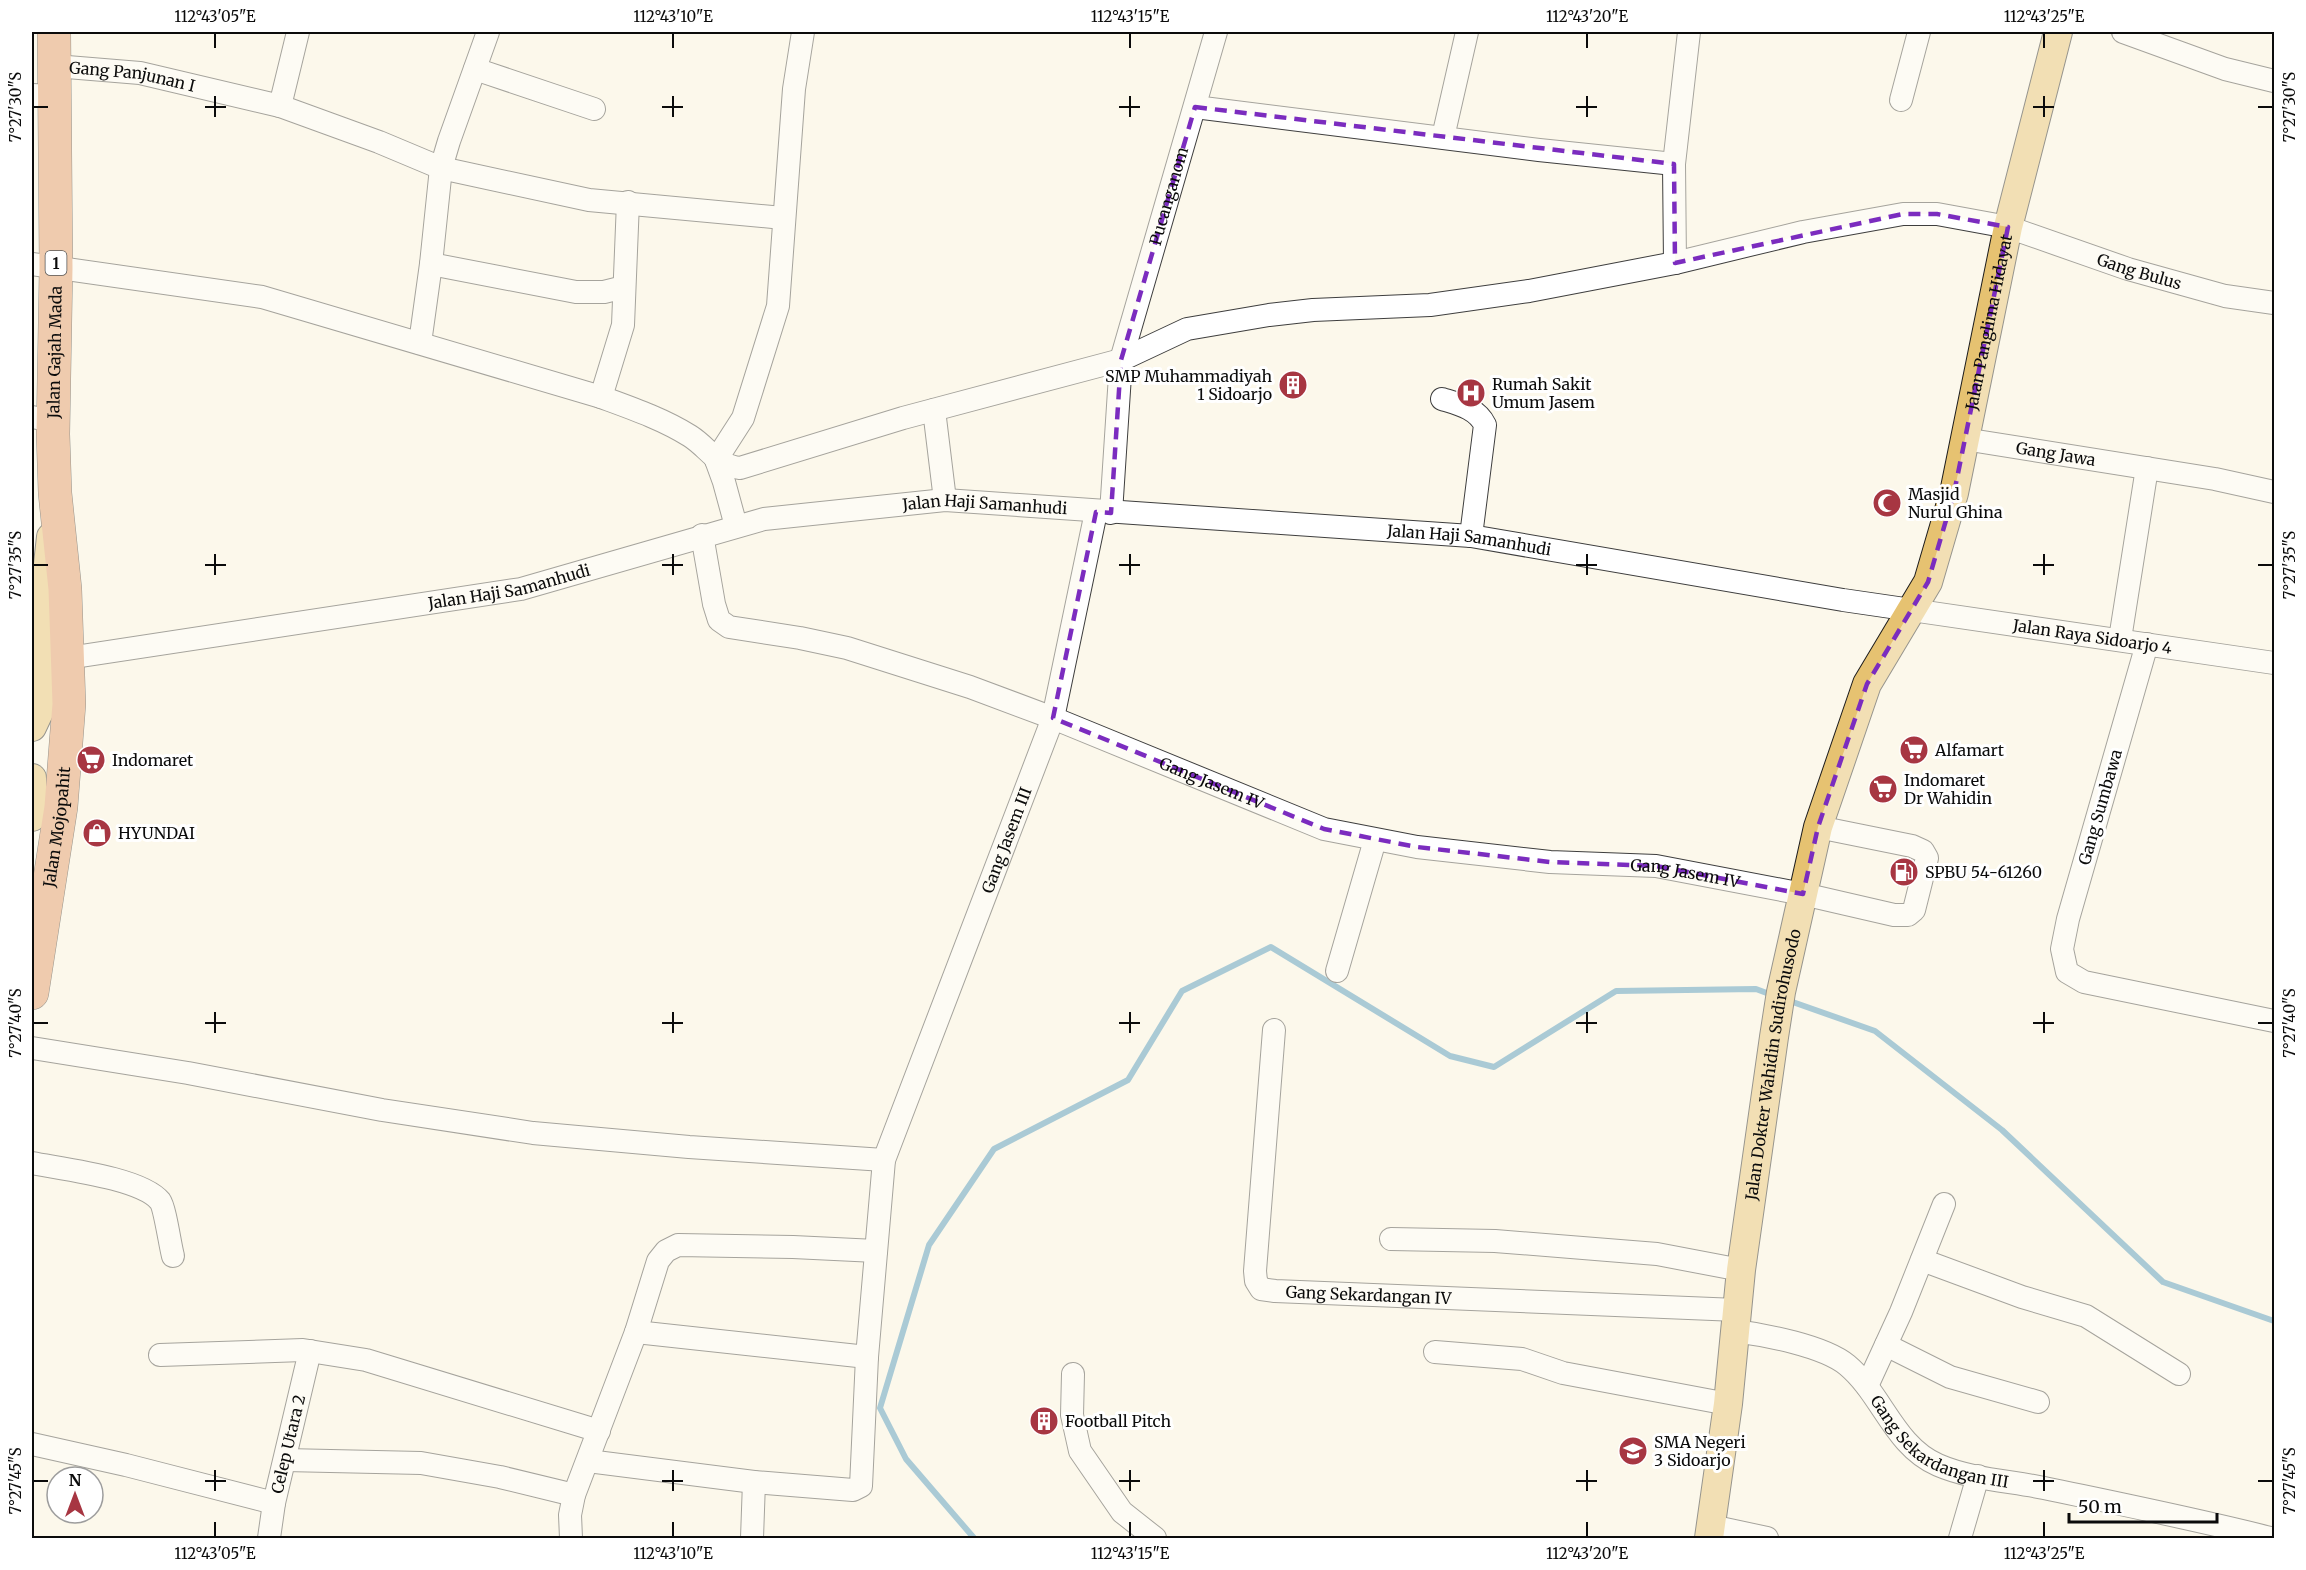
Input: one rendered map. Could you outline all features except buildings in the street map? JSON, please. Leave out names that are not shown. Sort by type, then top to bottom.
[{"type":"highway","name":"Jalan Gajah Mada","points":[[54,32],[47,86],[42,419],[55,494],[65,590],[68,658]]},
{"type":"highway","name":"Jalan Mojopahit","points":[[32,993],[61,807],[69,704],[68,658]]},
{"type":"main road","name":"Jalan Panglima Hidayat","points":[[1911,610],[1928,582],[1954,494],[2008,227],[2058,32]]},
{"type":"main road","name":"Jalan Gajah Mada","points":[[32,727],[40,710],[45,591],[40,553],[55,494]]},
{"type":"main road","name":"Jalan Dokter Wahidin Sudirohusodo","points":[[1710,1532],[1728,1404],[1741,1270],[1774,1037],[1803,894],[1818,827],[1867,684],[1911,610]]},
{"type":"main road","name":"Jalan Mojopahit","points":[[32,778],[32,817]]},
{"type":"street","points":[[280,106],[298,32]]},
{"type":"street","points":[[420,343],[432,264],[441,168],[488,32]]},
{"type":"street","points":[[716,460],[743,418],[778,306],[794,89],[803,32]]},
{"type":"street","name":"Pucanganom","points":[[1104,512],[1121,360],[1216,32]]},
{"type":"street","points":[[1443,137],[1467,32]]},
{"type":"street","points":[[1675,263],[1674,164],[1689,32]]},
{"type":"street","points":[[1901,100],[1919,32]]},
{"type":"street","points":[[2122,32],[2225,69],[2274,81]]},
{"type":"street","points":[[475,69],[594,109]]},
{"type":"street","name":"Gang Panjunan I","points":[[47,86],[140,73],[280,106],[380,142],[441,168],[590,200],[783,218]]},
{"type":"street","points":[[1195,107],[1674,164]]},
{"type":"street","points":[[601,397],[623,325],[628,202]]},
{"type":"street","name":"Gang Bulus","points":[[716,460],[735,468],[745,468],[934,410],[1121,360],[1187,329],[1313,310],[1430,305],[1529,291],[1675,263],[1803,232],[1903,214],[1938,214],[2008,227],[2128,269],[2225,296],[2274,303]]},
{"type":"street","points":[[432,264],[576,292],[604,292],[624,287]]},
{"type":"street","points":[[44,266],[262,297],[601,397],[643,412],[692,437],[716,460],[736,526]]},
{"type":"street","points":[[1442,399],[1460,404],[1481,416],[1485,425],[1471,536]]},
{"type":"street","points":[[934,410],[945,500]]},
{"type":"street","name":"Gang Jawa","points":[[1965,439],[2215,479],[2274,492]]},
{"type":"street","points":[[2120,639],[2147,468]]},
{"type":"street","name":"Jalan Haji Samanhudi","points":[[68,658],[521,589],[764,519],[945,500],[1471,536],[1911,610]]},
{"type":"street","name":"Gang Jasem III","points":[[754,1482],[853,1490],[861,1486],[867,1357],[884,1160],[1053,718],[1104,512]]},
{"type":"street","name":"Gang Jasem IV","points":[[702,535],[714,604],[719,620],[729,627],[847,648],[970,687],[1053,718],[1324,829],[1417,847],[1550,862],[1656,866],[1803,894],[1894,915],[1908,915],[1914,910],[1927,858],[1923,851],[1912,846],[1818,827]]},
{"type":"street","name":"Jalan Raya Sidoarjo 4","points":[[1911,610],[2274,663]]},
{"type":"street","name":"Gang Sumbawa","points":[[2147,644],[2068,919],[2062,949],[2067,972],[2084,982],[2274,1021]]},
{"type":"street","points":[[1337,971],[1375,840]]},
{"type":"street","name":"Gang Sekardangan IV","points":[[1274,1030],[1255,1271],[1256,1281],[1261,1289],[1275,1292],[1736,1320]]},
{"type":"street","points":[[32,1048],[188,1073],[382,1110],[532,1133],[689,1147],[884,1160]]},
{"type":"street","points":[[32,1163],[118,1180],[145,1190],[161,1202],[173,1256]]},
{"type":"street","points":[[1867,1386],[1944,1204]]},
{"type":"street","points":[[1392,1239],[1495,1241],[1657,1254],[1741,1270]]},
{"type":"street","points":[[571,1539],[570,1515],[574,1495],[636,1332],[658,1261],[666,1251],[678,1245],[876,1251]]},
{"type":"street","points":[[1922,1260],[2022,1297],[2086,1316],[2179,1374]]},
{"type":"street","name":"Gang Sekardangan III","points":[[1736,1320],[1761,1334],[1832,1355],[1848,1366],[1867,1386],[1893,1425],[1919,1453],[1938,1465],[2197,1529],[2270,1539]]},
{"type":"street","points":[[636,1332],[867,1357]]},
{"type":"street","points":[[1886,1345],[1950,1377],[2038,1402]]},
{"type":"street","points":[[160,1355],[310,1351],[366,1360],[599,1431]]},
{"type":"street","name":"Celep Utara 2","points":[[275,1538],[274,1503],[310,1351]]},
{"type":"street","points":[[1435,1352],[1522,1359],[1563,1373],[1728,1404]]},
{"type":"street","points":[[1073,1374],[1072,1415],[1080,1451],[1122,1512],[1155,1539]]},
{"type":"street","points":[[32,1444],[126,1465],[274,1503]]},
{"type":"street","points":[[285,1460],[421,1463],[500,1477],[574,1495]]},
{"type":"street","points":[[588,1461],[754,1482],[752,1539]]},
{"type":"street","points":[[1960,1539],[1978,1476]]},
{"type":"street","points":[[1710,1532],[1767,1539]]},
{"type":"highlighted area","points":[[1195,107],[1674,164],[1675,263],[1903,214],[1937,214],[2008,227],[1954,493],[1928,582],[1867,684],[1818,827],[1803,894],[1656,866],[1550,862],[1417,847],[1324,829],[1053,718],[1096,512],[1111,513],[1121,360]]},
{"type":"waterway","points":[[974,1538],[906,1459],[880,1408],[929,1245],[994,1149],[1128,1080],[1182,991],[1271,947],[1450,1056],[1494,1067],[1616,991],[1756,989],[1772,995]]},
{"type":"waterway","points":[[1787,1000],[1875,1031],[2002,1130],[2163,1282],[2274,1321]]},
{"type":"place","name":"SMP Muhammadiyah 1 Sidoarjo","points":[[1293,385]]},
{"type":"place","name":"Rumah Sakit Umum Jasem","points":[[1471,393]]},
{"type":"place","name":"Masjid Nurul Ghina","points":[[1887,503]]},
{"type":"place","name":"Alfamart","points":[[1914,750]]},
{"type":"place","name":"Indomaret","points":[[91,760]]},
{"type":"place","name":"Indomaret Dr Wahidin","points":[[1883,789]]},
{"type":"place","name":"HYUNDAI","points":[[97,833]]},
{"type":"place","name":"SPBU 54-61260","points":[[1904,872]]},
{"type":"place","name":"Football Pitch","points":[[1044,1421]]},
{"type":"place","name":"SMA Negeri 3 Sidoarjo","points":[[1633,1451]]}]
